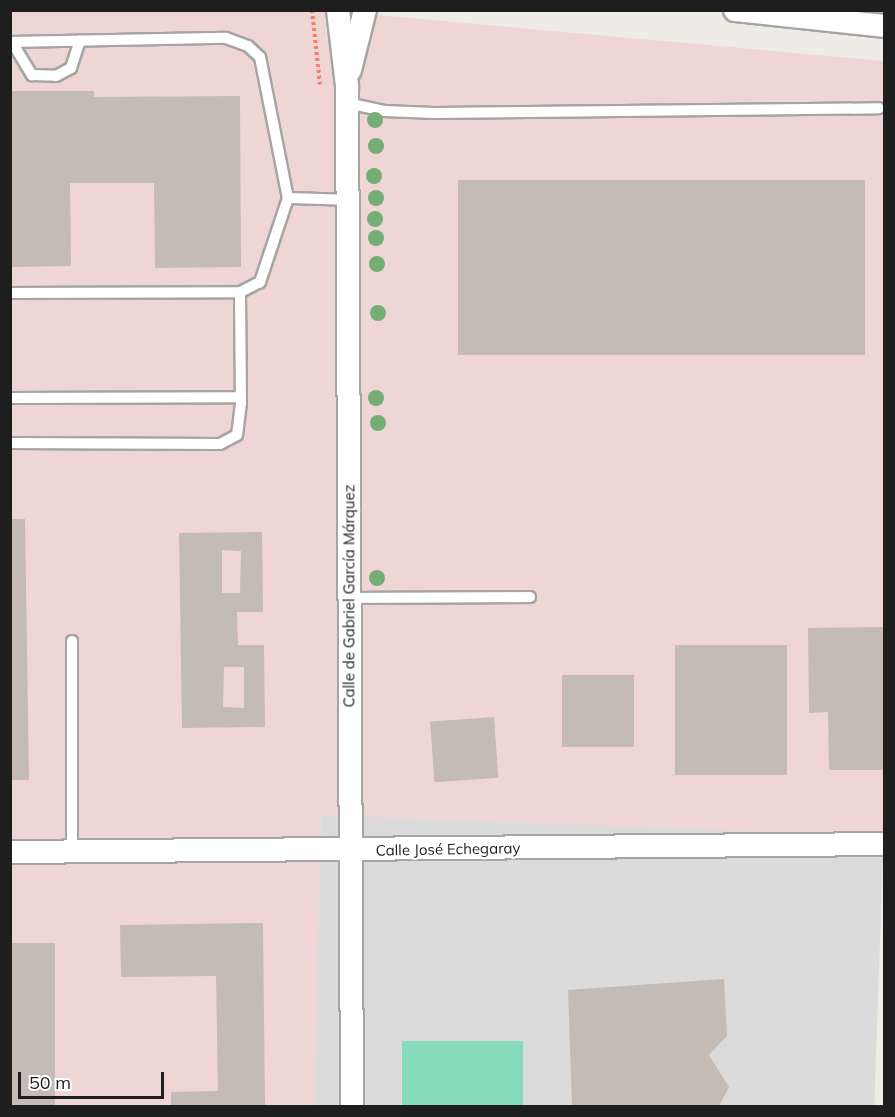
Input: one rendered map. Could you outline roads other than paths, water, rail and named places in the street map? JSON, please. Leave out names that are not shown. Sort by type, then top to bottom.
[{"type":"street","name":"Calle de Gabriel García Márquez","points":[[338,10],[347,95],[352,1107]]},
{"type":"street","name":"Calle de Gabriel García Márquez","points":[[347,95],[365,10]]},
{"type":"street","points":[[735,10],[885,26]]},
{"type":"street","name":"Calle José Echegaray","points":[[10,852],[885,844]]},
{"type":"lane","points":[[10,293],[240,292],[260,282],[288,198],[260,57],[248,46],[226,38],[11,42]]},
{"type":"lane","points":[[11,42],[32,75],[56,76],[71,68],[80,40]]},
{"type":"lane","points":[[347,95],[385,111],[434,113],[879,108]]},
{"type":"lane","points":[[288,198],[347,200]]},
{"type":"lane","points":[[10,443],[220,444],[237,435],[241,397],[240,292]]},
{"type":"lane","points":[[10,399],[241,397]]},
{"type":"lane","points":[[349,598],[530,597]]},
{"type":"lane","points":[[72,641],[72,851]]}]
